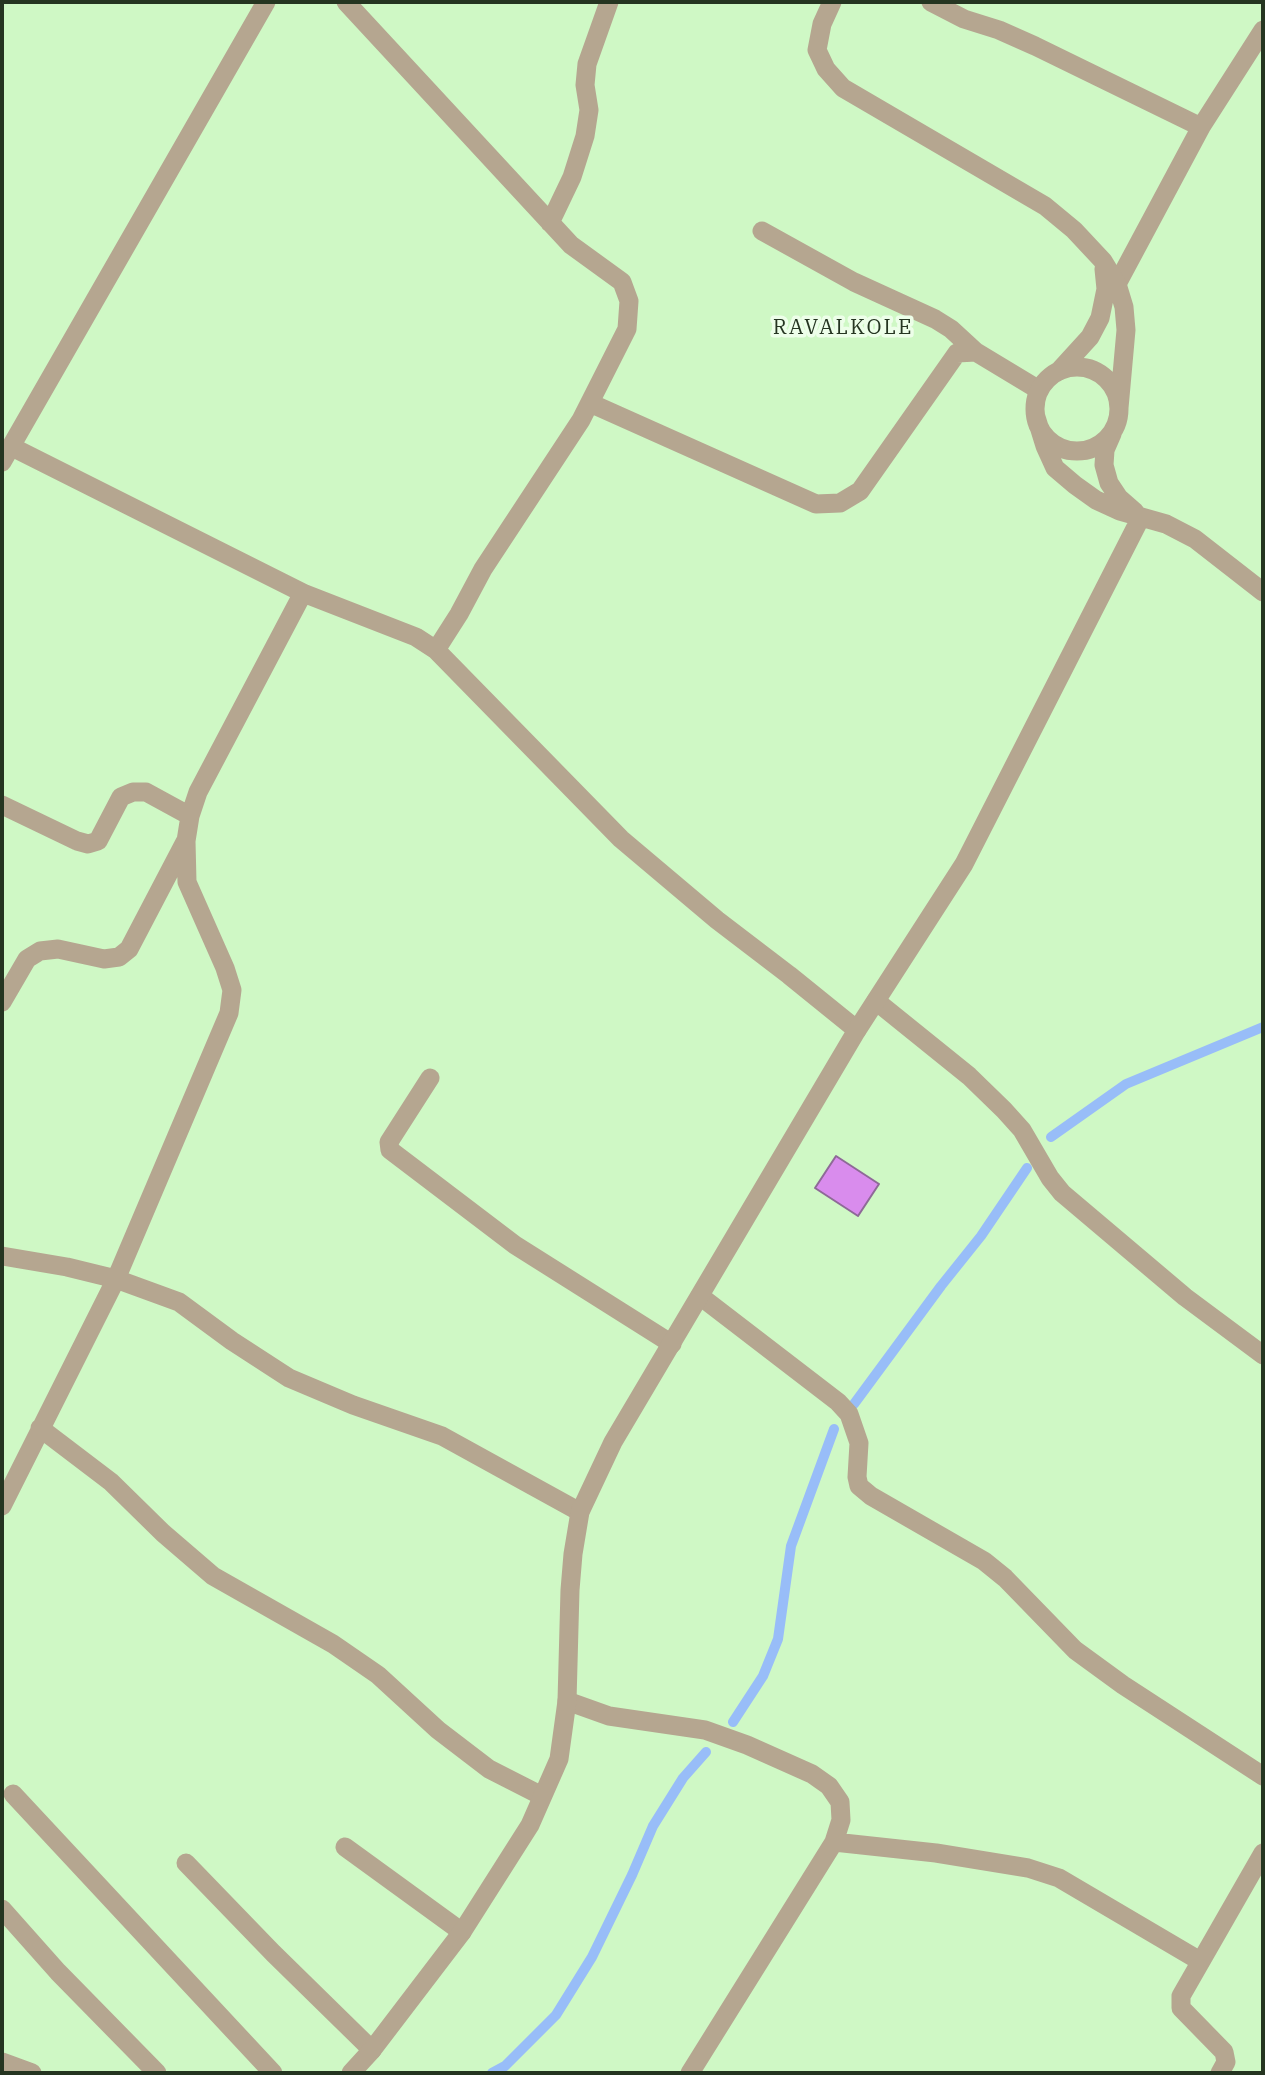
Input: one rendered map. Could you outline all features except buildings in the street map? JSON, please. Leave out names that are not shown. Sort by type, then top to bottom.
[{"type":"street","points":[[266,2],[7,455],[303,593],[416,637],[436,650],[621,839],[717,920],[857,1030]]},
{"type":"street","points":[[346,2],[571,245],[622,282],[629,301],[627,328],[582,420],[484,569],[436,650]]},
{"type":"street","points":[[550,223],[572,177],[585,136],[589,110],[585,85],[587,64],[609,2]]},
{"type":"street","points":[[832,2],[822,24],[817,50],[825,69],[843,88],[1045,206],[1074,230],[1103,261],[1117,284],[1124,307],[1126,330],[1118,422],[1105,450],[1104,465],[1109,483],[1119,498],[1141,517]]},
{"type":"street","points":[[931,2],[964,19],[999,30],[1035,46],[1201,127]]},
{"type":"street","points":[[1117,284],[1201,127],[1263,30]]},
{"type":"street","points":[[762,231],[853,282],[935,319],[951,329],[976,352],[1039,390]]},
{"type":"street","points":[[1103,261],[1106,289],[1100,318],[1077,354],[1039,390],[1035,403],[1036,417],[1055,468],[1097,500],[1120,511],[1166,524],[1195,539],[1263,592]]},
{"type":"street","points":[[590,403],[816,504],[840,503],[860,491],[957,353],[976,352]]},
{"type":"street","points":[[1059,371],[1072,367],[1099,373],[1110,382],[1117,394],[1119,408]]},
{"type":"street","points":[[1036,417],[1041,430],[1050,440],[1061,448],[1074,451],[1088,450],[1112,434]]},
{"type":"street","points":[[351,2073],[372,2050],[461,1933],[530,1825],[559,1759],[567,1701],[572,1566],[580,1512],[613,1442],[857,1030],[964,864],[1141,517]]},
{"type":"street","points":[[2,1506],[116,1279],[229,1013],[232,990],[225,968],[187,882],[186,841],[190,816],[198,792],[303,593]]},
{"type":"street","points":[[2,805],[88,844],[98,841],[121,797],[133,792],[146,792],[190,816]]},
{"type":"street","points":[[2,1002],[27,959],[40,951],[58,949],[104,959],[119,957],[129,949],[186,841]]},
{"type":"street","points":[[876,1001],[969,1076],[1004,1110],[1022,1130],[1062,1193],[1185,1297],[1263,1355]]},
{"type":"street","points":[[430,1078],[389,1142],[390,1150],[515,1245],[672,1344]]},
{"type":"street","points":[[2,1256],[116,1279],[179,1302],[289,1378],[353,1405],[442,1436],[580,1512]]},
{"type":"street","points":[[700,1296],[838,1402],[849,1414],[859,1443],[859,1486],[871,1496],[984,1561],[1005,1578],[1075,1650],[1123,1685],[1263,1776]]},
{"type":"street","points":[[40,1428],[111,1482],[163,1533],[213,1576],[333,1644],[378,1675],[438,1730],[489,1769],[542,1796]]},
{"type":"street","points":[[567,1701],[609,1716],[705,1730],[758,1749],[812,1774],[829,1786],[840,1802],[842,1820],[834,1842],[690,2073]]},
{"type":"street","points":[[13,1794],[273,2073]]},
{"type":"street","points":[[834,1842],[936,1853],[1028,1868],[1059,1878],[1200,1961]]},
{"type":"street","points":[[345,1847],[461,1933]]},
{"type":"street","points":[[1220,2073],[1226,2062],[1224,2052],[1181,2008],[1181,1996],[1263,1853]]},
{"type":"street","points":[[186,1863],[372,2050]]},
{"type":"street","points":[[2,1909],[58,1972],[158,2073]]},
{"type":"street","points":[[2,2062],[32,2073]]},
{"type":"waterway","points":[[1051,1137],[1126,1084],[1263,1027]]},
{"type":"waterway","points":[[854,1404],[981,1236],[1027,1168]]},
{"type":"waterway","points":[[733,1722],[763,1676],[778,1639],[791,1546],[834,1429]]},
{"type":"waterway","points":[[492,2073],[505,2066],[556,2015],[592,1957],[653,1826],[683,1778],[706,1752]]},
{"type":"district","name":"RAVALKOLE","points":[[843,328]]}]
